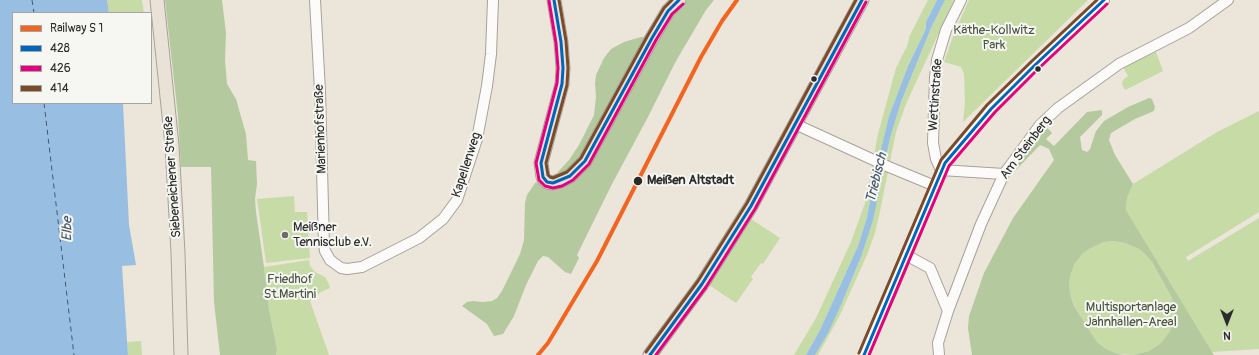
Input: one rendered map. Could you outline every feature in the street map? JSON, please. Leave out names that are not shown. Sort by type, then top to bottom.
[{"type":"main road","name":"Siebeneichener Straße","points":[[158,0],[172,152],[178,253],[181,355]]},
{"type":"main road","points":[[554,0],[561,42],[563,68],[562,84],[541,163],[543,177],[547,182],[553,183],[570,176],[585,161],[652,38],[668,11],[679,0]]},
{"type":"main road","points":[[650,355],[702,284],[747,212],[862,0]]},
{"type":"street","name":"Marienhofstraße","points":[[315,0],[320,99],[324,245],[328,257]]},
{"type":"street","name":"Kapellenweg","points":[[328,257],[342,268],[355,269],[362,267],[419,238],[443,219],[457,200],[477,139],[487,86],[493,0]]},
{"type":"street","name":"Wettinstraße","points":[[941,170],[936,159],[933,143],[937,60],[946,30],[961,0]]},
{"type":"street","points":[[864,355],[945,163],[991,109],[1104,0]]},
{"type":"street","name":"Am Steinberg","points":[[939,355],[938,343],[948,311],[981,224],[1004,174],[1040,125],[1058,108],[1119,64],[1189,28],[1228,0]]},
{"type":"street","points":[[795,124],[872,160],[935,186]]},
{"type":"street","points":[[941,170],[1004,174]]},
{"type":"street","points":[[906,256],[930,268],[948,311]]},
{"type":"green space","points":[[107,0],[142,0],[144,12],[109,12]]},
{"type":"green space","points":[[165,0],[222,0],[226,33],[225,60],[227,84],[236,99],[246,134],[248,160],[256,161],[256,212],[269,309],[277,349],[276,355],[220,355],[214,302],[211,167],[181,167],[178,116]]},
{"type":"green space","points":[[679,0],[714,0],[706,10],[676,61],[577,255],[579,258],[571,274],[565,272],[548,257],[543,256],[538,261],[526,285],[514,316],[503,334],[494,336],[487,324],[462,306],[467,302],[473,301],[492,301],[497,298],[502,291],[520,254],[524,240],[525,203],[527,195],[535,183],[557,173],[569,160],[579,145],[594,115],[596,75],[604,58],[611,49],[624,42],[641,37],[652,38]]},
{"type":"green space","points":[[928,0],[937,0],[926,22],[926,28],[908,66],[889,116],[875,174],[867,217],[858,246],[820,330],[806,355],[794,355],[816,318],[851,242],[865,203],[878,134],[896,68],[907,46],[910,35]]},
{"type":"green space","points":[[945,0],[954,0],[906,104],[896,132],[875,233],[867,255],[839,317],[818,355],[815,355],[841,305],[861,257],[880,186],[890,138],[901,102],[931,28]]},
{"type":"green space","name":"Käthe-Kollwitz Park","points":[[969,0],[1088,0],[963,122],[965,102],[964,74],[961,67],[944,62],[955,31]]},
{"type":"green space","points":[[1156,52],[1163,71],[1125,90],[1122,84],[1123,80],[1128,76],[1123,67]]},
{"type":"green space","points":[[1149,98],[1152,99],[1155,107],[1154,111],[1135,119],[1111,133],[1109,140],[1115,155],[1133,184],[1127,198],[1126,210],[1214,355],[1133,355],[1149,351],[1161,343],[1170,331],[1174,310],[1172,298],[1152,262],[1146,255],[1139,249],[1125,243],[1113,241],[1104,242],[1082,254],[1074,265],[1069,286],[1074,306],[1097,342],[1106,349],[1124,355],[972,355],[968,328],[969,316],[984,273],[1013,218],[1054,160],[1049,149],[1040,145],[1014,172],[1014,165],[1044,124],[1052,133],[1046,139],[1054,146],[1087,112],[1102,110],[1102,115],[1080,137],[1082,150],[1087,152],[1090,149],[1096,131],[1104,121],[1128,107]]},
{"type":"green space","points":[[1259,111],[1259,212],[1186,257],[1188,261],[1259,218],[1259,349],[1212,352],[1126,210],[1127,198],[1133,184],[1217,132]]},
{"type":"green space","name":"Meißner Tennisclub e.V.","points":[[294,196],[295,212],[307,212],[310,258],[266,263],[257,199]]},
{"type":"green space","points":[[751,219],[780,238],[763,264],[761,263],[751,277],[753,279],[736,303],[709,285]]},
{"type":"green space","name":"Multisportanlage Jahnhallen-Areal","points":[[1113,241],[1125,243],[1139,249],[1146,255],[1152,262],[1172,298],[1174,310],[1170,331],[1161,343],[1149,351],[1133,355],[1118,354],[1106,349],[1097,342],[1074,306],[1069,286],[1074,265],[1082,254],[1104,242]]},
{"type":"green space","name":"Friedhof St.Martini","points":[[309,260],[310,266],[315,272],[325,277],[330,288],[321,292],[310,301],[329,355],[276,355],[277,349],[269,309],[264,267]]},
{"type":"green space","points":[[141,341],[142,355],[128,355],[127,342]]},
{"type":"water","name":"Elbe","points":[[0,0],[107,0],[109,12],[12,12],[12,104],[123,104],[129,225],[136,265],[122,266],[128,355],[0,355]]},
{"type":"water","name":"Triebisch","points":[[937,0],[945,0],[931,28],[901,102],[890,138],[873,220],[861,257],[828,333],[815,355],[806,355],[820,330],[858,246],[867,217],[875,174],[889,116],[908,66],[926,28],[926,22]]},
{"type":"ferry route","points":[[32,0],[34,12]]},
{"type":"ferry route","points":[[44,104],[74,355]]},
{"type":"transit line","name":"428","points":[[554,0],[561,42],[563,68],[562,84],[541,163],[543,177],[547,182],[553,183],[570,176],[585,161],[652,38],[668,11],[679,0]]},
{"type":"transit line","name":"414","points":[[559,0],[566,41],[568,68],[567,85],[546,163],[548,175],[553,178],[567,172],[581,158],[648,35],[664,8],[672,0]]},
{"type":"transit line","points":[[538,355],[548,343],[597,261],[701,57],[722,21],[737,0]]},
{"type":"transit line","name":"414","points":[[646,352],[698,281],[747,203],[856,0]]},
{"type":"transit line","name":"428","points":[[650,355],[702,284],[751,206],[862,0]]},
{"type":"transit line","name":"414","points":[[859,353],[941,160],[987,105],[1097,0]]},
{"type":"transit line","name":"428","points":[[864,355],[945,163],[991,109],[1104,0]]},
{"type":"transit line","name":"426","points":[[549,1],[556,43],[558,68],[557,83],[536,163],[539,180],[545,186],[553,188],[562,186],[573,180],[589,164],[656,40],[672,14],[683,4]]},
{"type":"transit line","name":"426","points":[[656,355],[706,287],[755,209],[866,2]]},
{"type":"transit line","name":"426","points":[[869,355],[949,166],[995,112],[1107,4]]},
{"type":"place","name":"Meißen Altstadt","points":[[638,181]]},
{"type":"place","name":"Meißner Tennisclub e.V.","points":[[285,235]]}]
